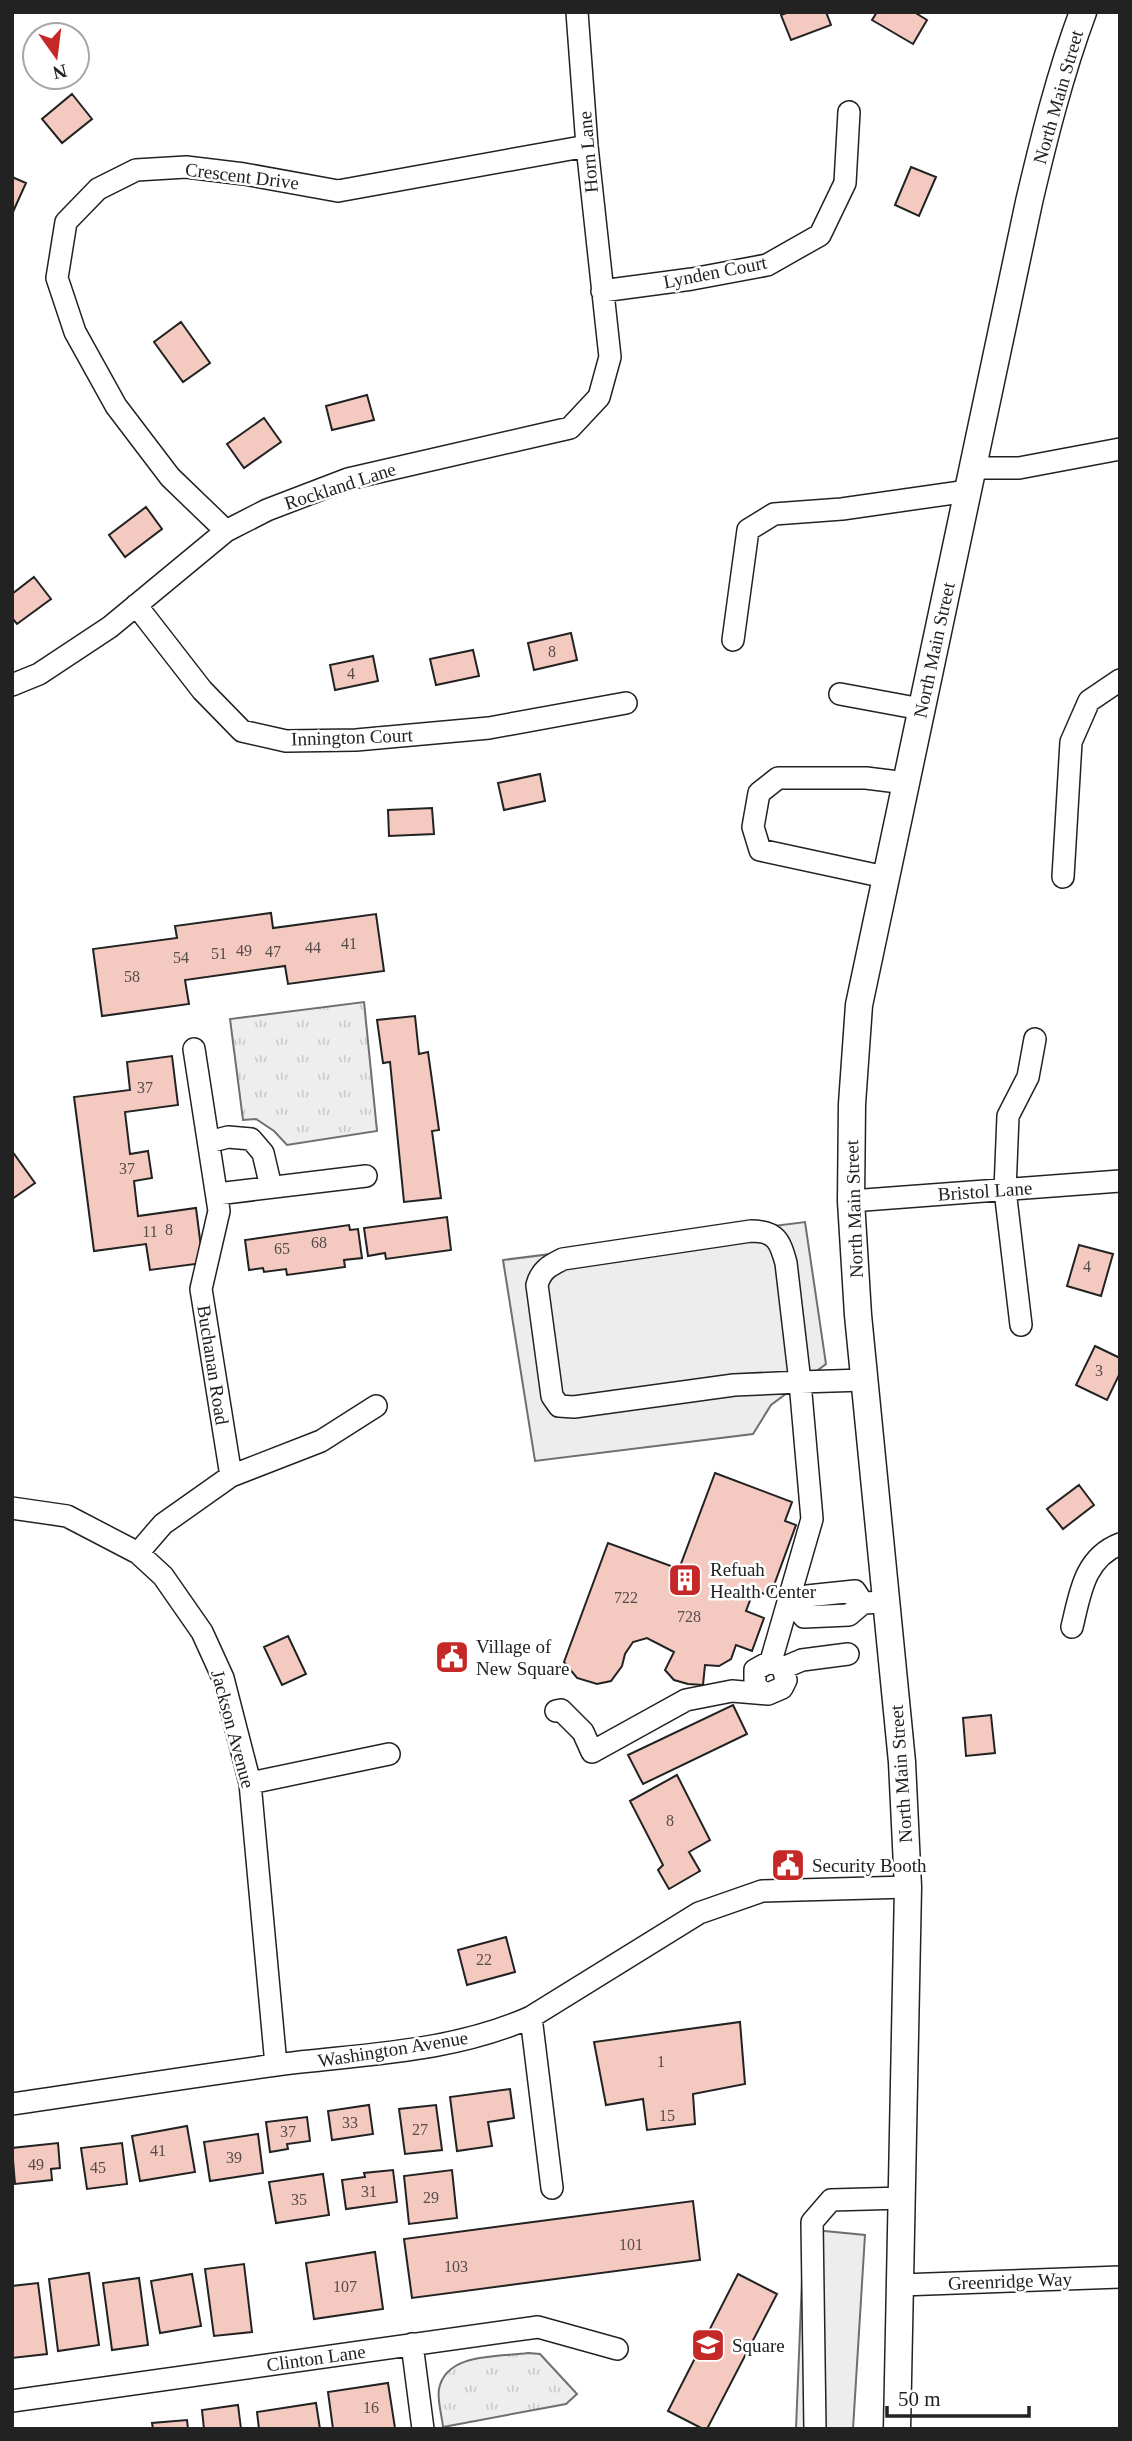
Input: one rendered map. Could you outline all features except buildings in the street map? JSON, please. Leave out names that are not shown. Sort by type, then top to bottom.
[{"type":"main road","name":"North Main Street","points":[[897,2429],[908,1887],[902,1762],[874,1603],[864,1380],[851,1201],[852,1104],[859,1004],[1048,123],[1083,12]]},
{"type":"street","name":"Horn Lane","points":[[577,12],[602,291]]},
{"type":"street","name":"Lynden Court","points":[[602,291],[692,279],[766,265],[820,235],[845,183],[849,112]]},
{"type":"street","name":"Crescent Drive","points":[[226,531],[170,477],[116,406],[75,332],[57,278],[66,222],[98,189],[136,170],[186,167],[244,174],[338,191],[587,146]]},
{"type":"street","name":"Rockland Lane","points":[[12,685],[39,674],[110,627],[226,531],[267,510],[348,479],[570,428],[599,397],[610,357],[602,291]]},
{"type":"street","points":[[733,640],[748,530],[774,514],[842,509],[1019,468],[1120,449]]},
{"type":"street","name":"Innington Court","points":[[136,605],[202,690],[242,731],[286,741],[356,740],[489,729],[626,703]]},
{"type":"street","points":[[1063,877],[1071,742],[1089,701],[1120,680]]},
{"type":"street","points":[[840,694],[921,709]]},
{"type":"street","points":[[885,877],[760,849],[753,827],[759,793],[779,778],[866,778],[906,783]]},
{"type":"street","points":[[1021,1325],[1005,1190],[1008,1116],[1028,1077],[1035,1039]]},
{"type":"street","name":"Buchanan Road","points":[[194,1048],[219,1211],[201,1289],[230,1476]]},
{"type":"street","points":[[209,1142],[228,1137],[251,1139],[263,1153],[271,1187]]},
{"type":"street","points":[[217,1194],[366,1176]]},
{"type":"street","name":"Bristol Lane","points":[[851,1201],[1120,1181]]},
{"type":"street","points":[[556,1710],[561,1710],[583,1732],[593,1752],[686,1700],[732,1691],[776,1692],[782,1688],[786,1680],[777,1664],[812,1519],[800,1382],[786,1263],[781,1245],[775,1237],[763,1231],[563,1259],[540,1273],[537,1285],[552,1396],[559,1406],[574,1407],[734,1385],[800,1382],[864,1380]]},
{"type":"street","points":[[138,1553],[163,1524],[230,1476],[321,1441],[376,1406]]},
{"type":"street","name":"Jackson Avenue","points":[[12,1507],[67,1516],[138,1553],[163,1576],[202,1632],[223,1678],[250,1783],[276,2065]]},
{"type":"street","points":[[1072,1627],[1084,1575],[1109,1548],[1120,1544]]},
{"type":"street","points":[[792,1606],[807,1596],[855,1591],[874,1603]]},
{"type":"street","points":[[777,1664],[848,1654]]},
{"type":"street","points":[[250,1783],[389,1754]]},
{"type":"street","name":"Washington Avenue","points":[[12,2105],[276,2065],[436,2046],[502,2030],[531,2017],[699,1913],[762,1891],[908,1887]]},
{"type":"street","points":[[531,2017],[551,2188]]},
{"type":"street","points":[[815,2429],[812,2222],[831,2200],[903,2198]]},
{"type":"street","name":"Greenridge Way","points":[[901,2285],[1120,2277]]},
{"type":"street","name":"Clinton Lane","points":[[12,2402],[538,2327],[617,2349]]},
{"type":"street","points":[[412,2344],[423,2429]]},
{"type":"green space","points":[[364,1002],[377,1131],[287,1145],[274,1131],[256,1119],[243,1120],[230,1019]]},
{"type":"green space","points":[[540,2354],[577,2394],[566,2404],[443,2427],[439,2389],[452,2368],[463,2362],[489,2356]]},
{"type":"shaded area","points":[[805,1222],[826,1364],[771,1405],[753,1434],[535,1461],[503,1260]]},
{"type":"shaded area","points":[[804,2229],[865,2235],[853,2429],[796,2429]]},
{"type":"place","name":"Refuah Health Center","points":[[685,1580]]},
{"type":"place","name":"Village of New Square","points":[[452,1657]]},
{"type":"place","name":"Security Booth","points":[[788,1865]]},
{"type":"place","name":"Square","points":[[708,2345]]}]
